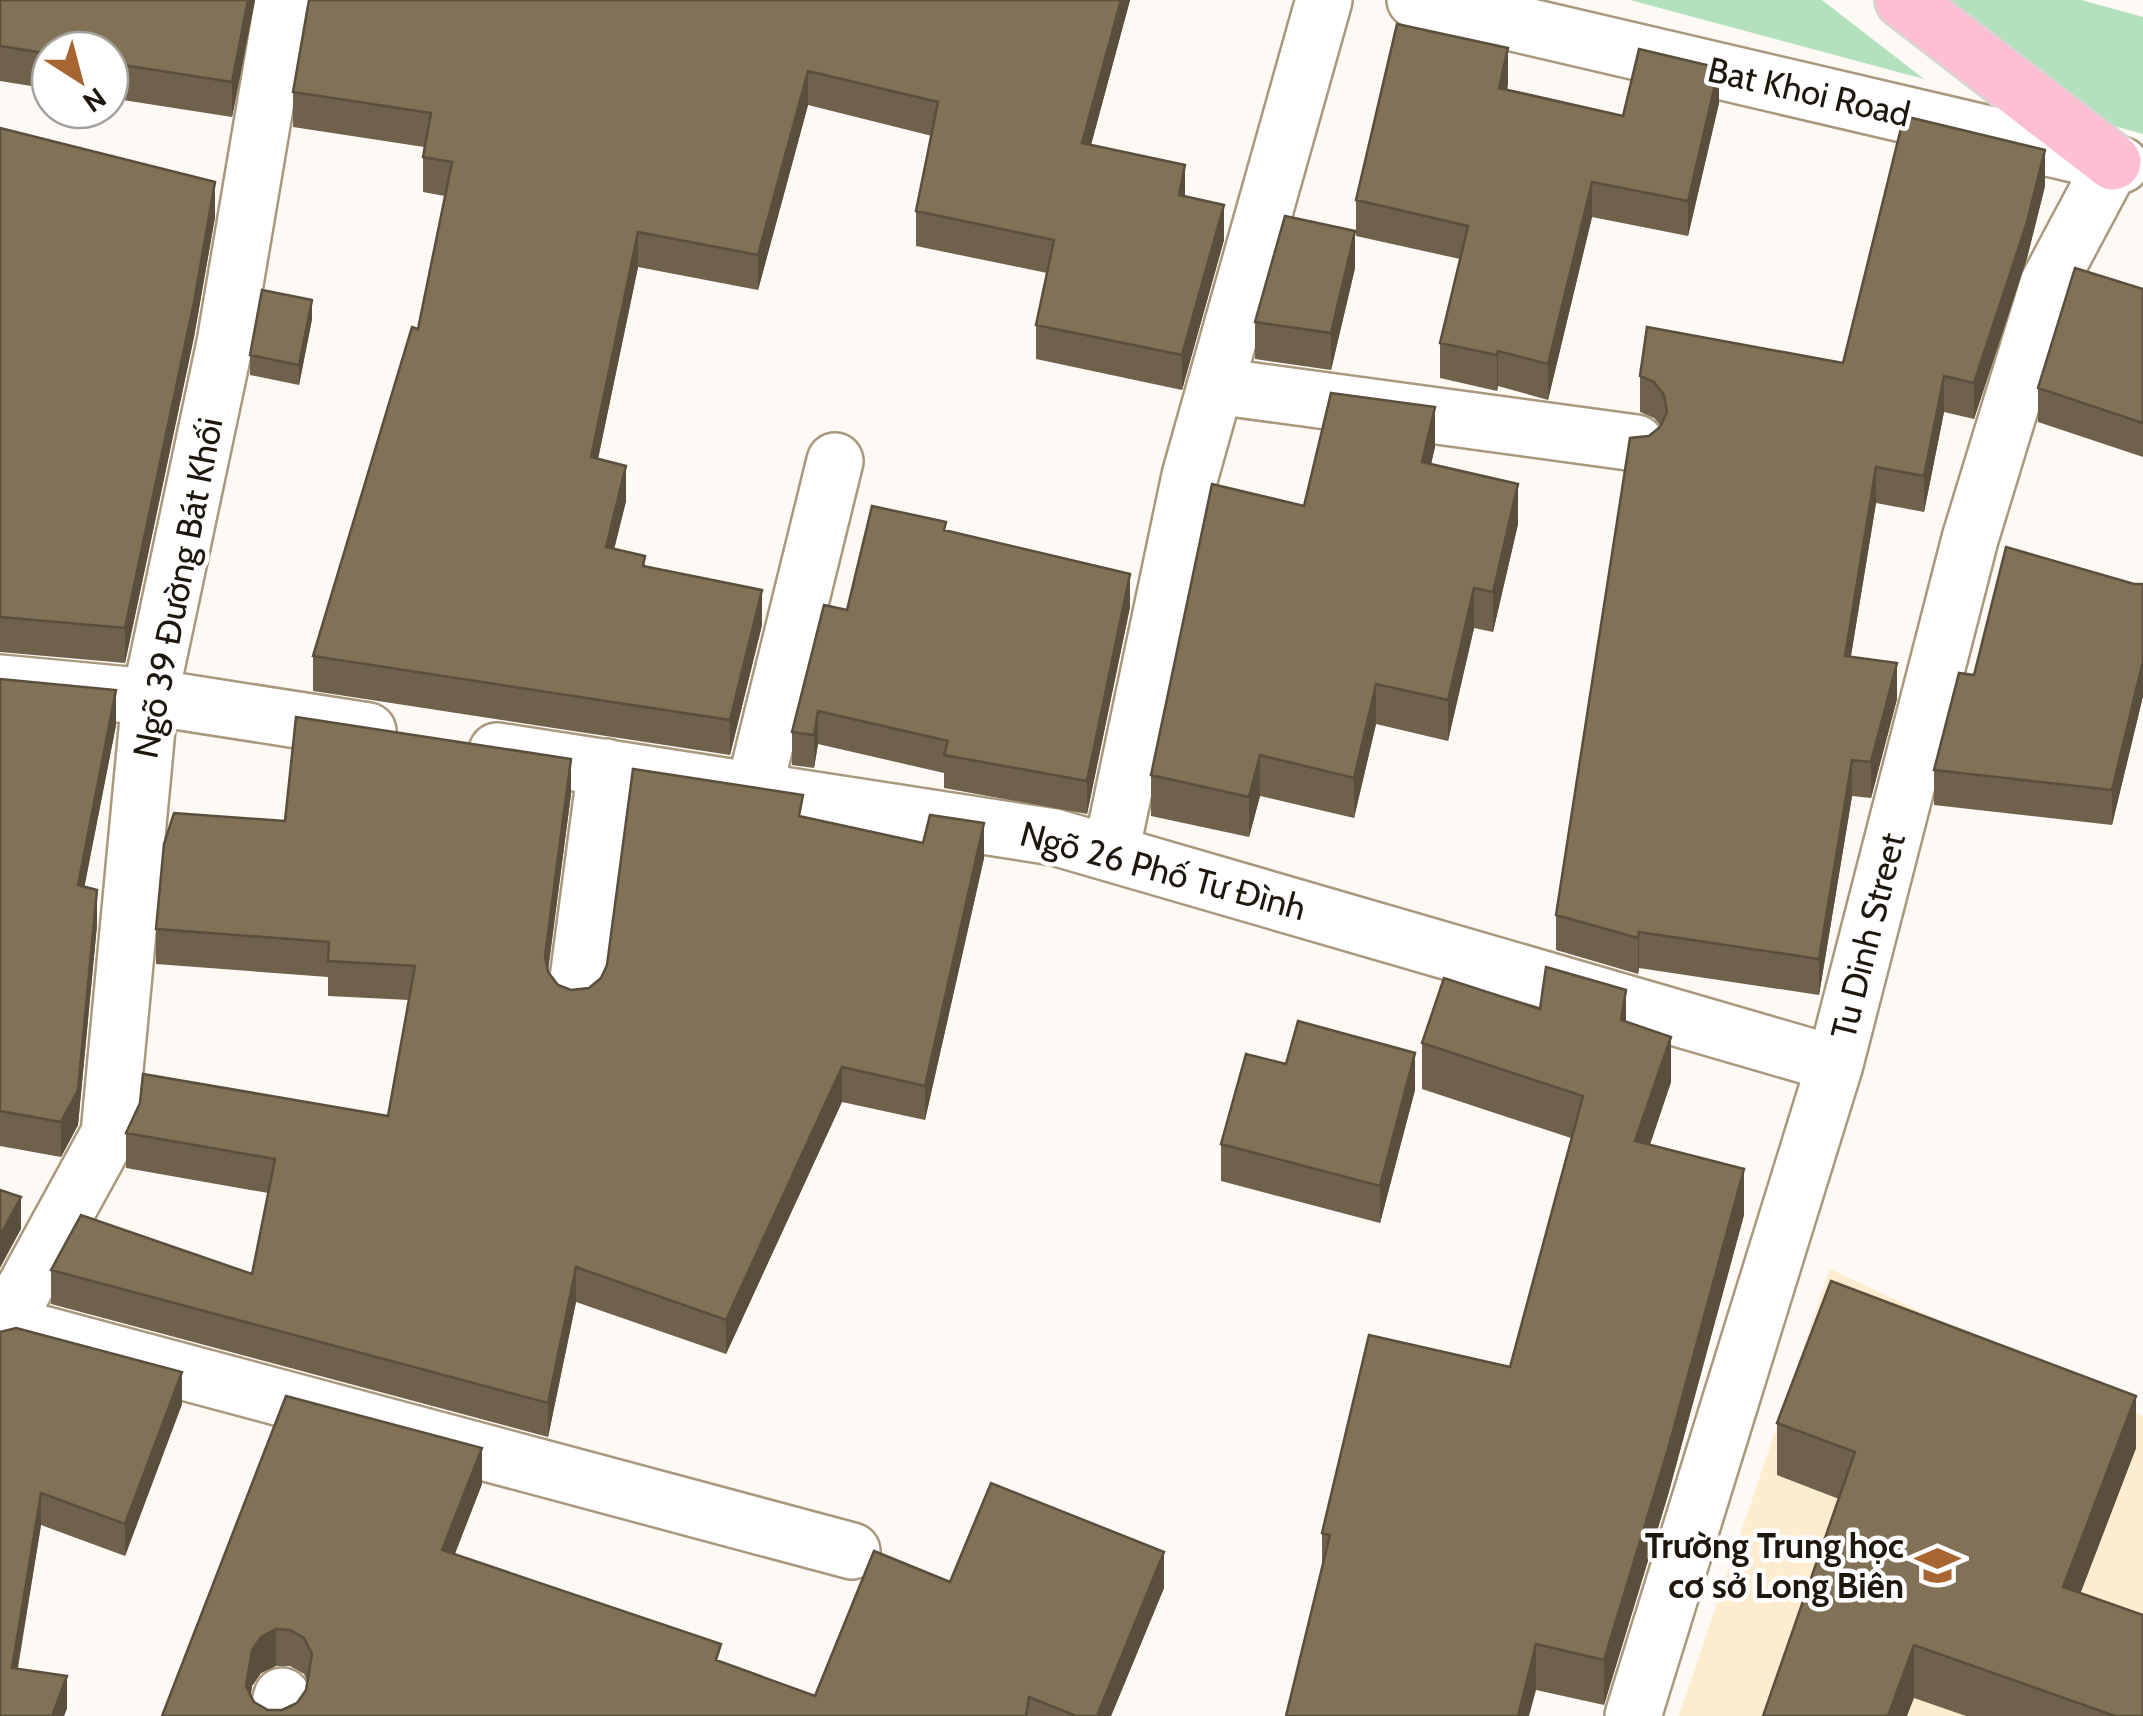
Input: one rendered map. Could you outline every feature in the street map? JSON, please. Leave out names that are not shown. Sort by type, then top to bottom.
[{"type":"main road","points":[[1903,0],[2128,168]]},
{"type":"street","name":"Ngõ 39 Đường Bát Khối","points":[[3,1328],[109,1134],[150,697],[226,342],[283,0]]},
{"type":"street","points":[[1111,852],[1190,476],[1324,0]]},
{"type":"street","name":"Bat Khoi Road","points":[[1415,0],[2128,168]]},
{"type":"street","name":"Tu Dinh Street","points":[[1633,1716],[1835,1064],[1970,538],[2048,284],[2128,168]]},
{"type":"street","points":[[1216,386],[1636,444]]},
{"type":"street","points":[[754,790],[835,462]]},
{"type":"street","points":[[1970,538],[2022,554]]},
{"type":"street","name":"Ngõ 26 Phố Tư Đình","points":[[0,683],[150,697],[1054,836],[1835,1064]]},
{"type":"street","points":[[576,994],[606,768]]},
{"type":"street","points":[[3,1328],[852,1551]]},
{"type":"shaded area","name":"Trường Trung học cơ sở Long Biên","points":[[1830,1269],[2143,1416],[2143,1716],[1679,1716]]},
{"type":"green space","points":[[1630,0],[1822,0],[1924,79]]},
{"type":"green space","points":[[1927,0],[2081,0],[2143,17],[2143,134],[2092,120]]},
{"type":"building","points":[[0,0],[248,0],[232,82],[130,66],[130,30],[30,30],[30,51],[0,46]]},
{"type":"building","points":[[309,0],[1121,0],[1082,143],[1185,165],[1179,195],[1224,205],[1182,355],[1036,325],[1054,240],[916,211],[938,102],[808,71],[758,255],[638,232],[591,457],[626,466],[606,547],[645,556],[643,566],[762,590],[730,720],[313,656],[412,327],[418,329],[452,162],[423,157],[431,113],[293,92]]},
{"type":"building","points":[[1397,24],[1508,48],[1499,88],[1623,116],[1639,49],[1719,68],[1688,201],[1592,182],[1548,364],[1498,351],[1497,355],[1440,343],[1468,226],[1356,200]]},
{"type":"building","points":[[1904,116],[2045,150],[2027,222],[1974,383],[1944,376],[1924,476],[1876,467],[1845,656],[1897,663],[1871,762],[1852,760],[1819,959],[1639,932],[1638,938],[1556,915],[1630,438],[1649,436],[1660,427],[1667,412],[1664,395],[1654,382],[1640,376],[1647,327],[1843,363]]},
{"type":"building","points":[[0,128],[215,182],[194,302],[125,628],[0,617]]},
{"type":"building","points":[[1285,216],[1355,231],[1331,333],[1255,322]]},
{"type":"building","points":[[2075,268],[2143,289],[2143,423],[2038,388]]},
{"type":"building","points":[[262,290],[312,300],[299,365],[250,355]]},
{"type":"building","points":[[1331,393],[1435,407],[1422,462],[1518,484],[1493,592],[1474,588],[1448,700],[1376,684],[1354,778],[1260,755],[1249,797],[1151,775],[1212,484],[1304,506]]},
{"type":"building","points":[[872,506],[946,522],[944,530],[1130,574],[1087,781],[944,755],[948,741],[818,711],[814,735],[792,732],[824,605],[847,610]]},
{"type":"building","points":[[2006,547],[2143,584],[2143,661],[2112,790],[1934,770],[1959,673],[1974,675]]},
{"type":"building","points":[[0,679],[116,690],[78,885],[97,890],[78,1090],[61,1122],[0,1111]]},
{"type":"building","points":[[296,717],[571,759],[545,956],[548,972],[558,985],[571,990],[589,988],[601,978],[607,965],[633,769],[803,795],[799,816],[923,843],[930,815],[984,823],[925,1086],[842,1067],[726,1320],[576,1267],[548,1403],[51,1270],[81,1215],[252,1274],[275,1159],[126,1133],[140,1103],[143,1074],[388,1116],[415,966],[328,961],[329,942],[156,929],[164,844],[174,813],[285,821]]},
{"type":"building","points":[[1546,967],[1626,990],[1621,1020],[1671,1037],[1635,1141],[1744,1169],[1668,1449],[1604,1660],[1536,1644],[1518,1716],[1286,1716],[1330,1535],[1322,1533],[1369,1335],[1510,1367],[1583,1096],[1422,1043],[1444,978],[1540,1009]]},
{"type":"building","points":[[1298,1021],[1415,1053],[1380,1186],[1221,1144],[1246,1054],[1286,1064]]},
{"type":"building","points":[[0,1190],[21,1197],[0,1236]]},
{"type":"building","name":"Trường Trung học cơ sở Long Biên","points":[[1831,1281],[2136,1396],[2063,1587],[2143,1615],[2143,1716],[2115,1716],[1914,1645],[1888,1716],[1763,1716],[1855,1452],[1777,1423]]},
{"type":"building","points":[[16,1328],[182,1372],[125,1524],[41,1493],[12,1668],[67,1676],[52,1716],[0,1716],[0,1332]]},
{"type":"building","points":[[286,1396],[482,1448],[442,1550],[721,1644],[716,1660],[815,1696],[874,1551],[950,1582],[991,1483],[1164,1552],[1097,1716],[1076,1716],[1029,1697],[1026,1716],[162,1716]],"holes":[[[276,1629],[290,1630],[304,1638],[312,1654],[306,1690],[297,1703],[282,1710],[268,1710],[254,1702],[246,1686],[252,1650],[261,1637]]]},
{"type":"place","name":"Trường Trung học cơ sở Long Biên","points":[[1937,1566]]}]
